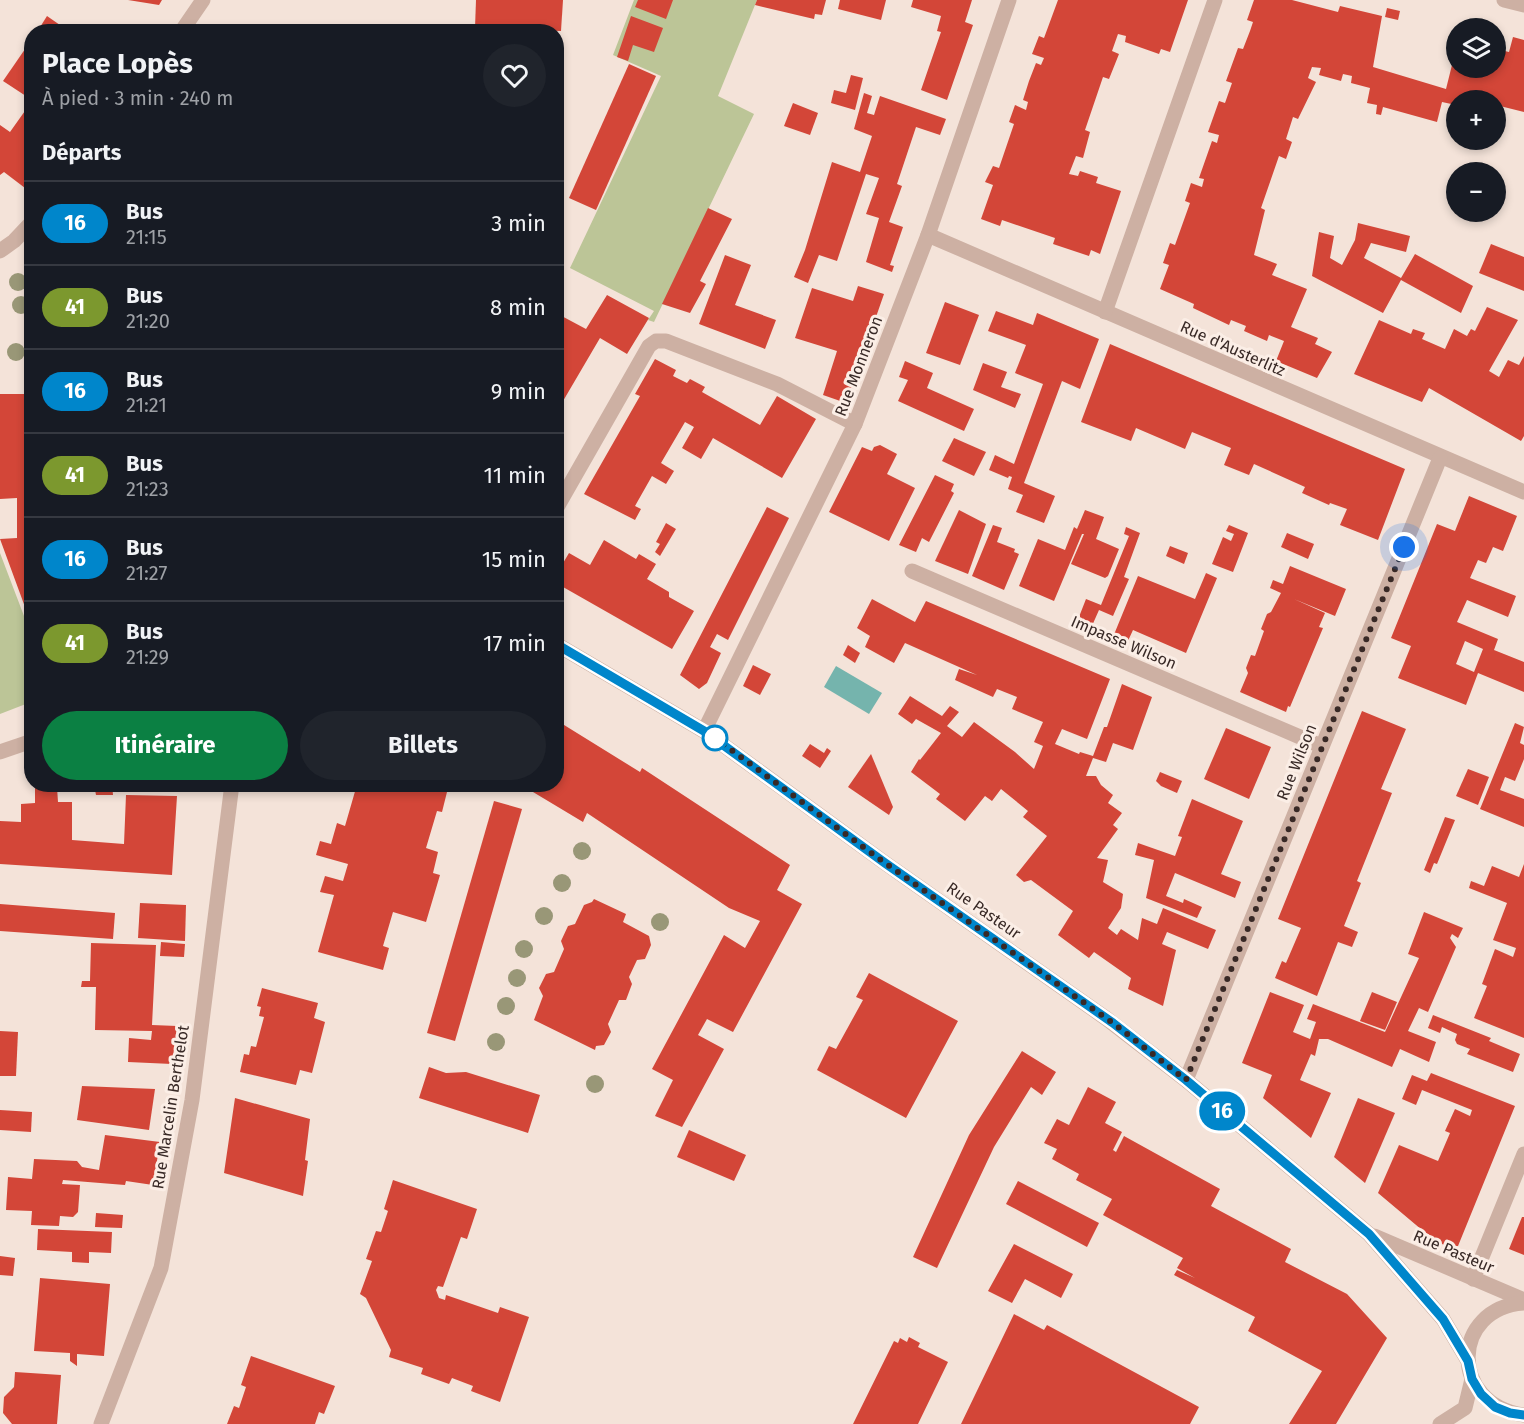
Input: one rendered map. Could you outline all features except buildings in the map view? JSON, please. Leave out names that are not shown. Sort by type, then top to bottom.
[{"type":"street","points":[[186,24],[203,0]]},
{"type":"street","name":"Rue Monneron","points":[[704,731],[855,424],[928,235],[1009,0]]},
{"type":"street","points":[[1105,312],[1215,0]]},
{"type":"street","points":[[1504,0],[1524,5]]},
{"type":"street","points":[[0,251],[24,230]]},
{"type":"street","name":"Rue d'Austerlitz","points":[[928,235],[1440,458],[1524,492]]},
{"type":"street","points":[[564,495],[649,346],[656,341],[666,341],[777,384],[855,424]]},
{"type":"street","name":"Rue Wilson","points":[[1186,1080],[1440,458]]},
{"type":"street","name":"Impasse Wilson","points":[[912,571],[1321,746]]},
{"type":"street","name":"Rue Pasteur","points":[[564,650],[704,731],[885,863],[1113,1023],[1186,1080],[1369,1234],[1443,1319],[1468,1361]]},
{"type":"street","points":[[0,752],[24,744]]},
{"type":"street","name":"Rue Marcelin Berthelot","points":[[101,1424],[161,1268],[192,1100],[231,792]]},
{"type":"street","points":[[1473,1279],[1524,1154]]},
{"type":"street","name":"Rue Pasteur","points":[[1369,1234],[1524,1302]]},
{"type":"street","points":[[1524,1302],[1510,1304],[1492,1312],[1479,1325],[1470,1342],[1468,1361],[1472,1379],[1481,1394],[1495,1407],[1524,1415]]},
{"type":"street","points":[[1440,1424],[1465,1408],[1472,1379]]},
{"type":"street","points":[[1495,1407],[1503,1424]]},
{"type":"green space","points":[[634,0],[757,0],[718,96],[754,114],[654,322],[648,320],[654,311],[570,268],[661,76],[613,55]]},
{"type":"green space","points":[[0,553],[24,616],[24,705],[0,714]]},
{"type":"water","points":[[836,666],[882,693],[869,714],[824,687]]},
{"type":"bus line","name":"16","points":[[564,649],[704,731],[885,863],[1113,1023],[1186,1080],[1369,1234],[1443,1319],[1468,1361],[1472,1379],[1481,1394],[1495,1407],[1524,1415]]},
{"type":"route","points":[[715,738],[885,863],[1113,1023],[1186,1080],[1404,547]]}]
